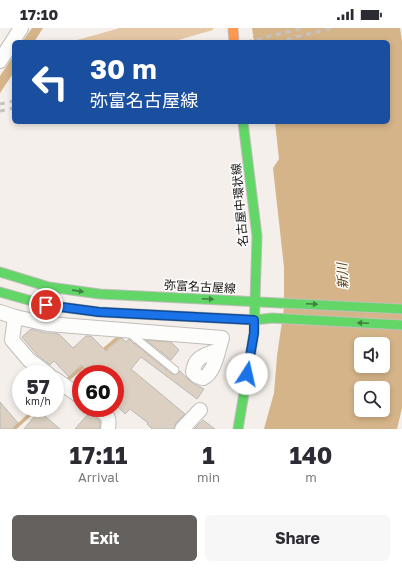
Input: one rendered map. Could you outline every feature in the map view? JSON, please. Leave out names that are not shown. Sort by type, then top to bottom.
[{"type":"main road","points":[[233,28],[234,40]]},
{"type":"main road","name":"名古屋中環状線","points":[[238,429],[254,333],[257,236],[243,124]]},
{"type":"main road","name":"弥富名古屋線","points":[[0,272],[49,287],[100,294],[255,302],[273,301],[402,309]]},
{"type":"main road","points":[[0,292],[46,305],[99,312],[254,320],[272,318],[402,325]]},
{"type":"street","points":[[14,40],[22,28]]},
{"type":"street","points":[[0,61],[12,43]]},
{"type":"street","points":[[0,312],[15,317],[48,324],[222,338],[218,350]]},
{"type":"street","points":[[15,317],[12,340],[36,365]]},
{"type":"street","points":[[182,429],[200,410]]},
{"type":"street","points":[[108,417],[108,429]]},
{"type":"lane","points":[[126,330],[175,370]]},
{"type":"shaded area","points":[[120,28],[213,28],[213,30],[178,40],[77,40]]},
{"type":"water","points":[[32,28],[43,28],[35,40],[23,40]]},
{"type":"water","name":"新川","points":[[252,28],[400,28],[402,41],[402,408],[397,429],[264,429],[274,393],[277,356],[284,308],[284,267],[273,168],[279,159],[275,124],[390,124],[390,40],[254,40]]},
{"type":"water","points":[[12,58],[12,75],[0,93],[0,76]]},
{"type":"building","points":[[31,329],[46,333],[57,333],[73,348],[86,336],[91,336],[106,351],[121,338],[126,342],[129,339],[172,374],[177,374],[180,371],[191,382],[204,389],[197,399],[141,357],[131,369],[185,414],[176,423],[174,429],[152,429],[147,424],[148,423],[130,409],[125,414],[124,413],[124,365],[72,365],[72,374],[69,377],[64,372],[64,365],[58,365],[54,361],[50,365],[37,355],[22,337]]},
{"type":"building","points":[[146,340],[171,342],[179,350],[171,360]]},
{"type":"building","points":[[0,402],[18,423],[12,429],[0,429]]},
{"type":"building","points":[[34,417],[46,417],[60,429],[24,429]]},
{"type":"building","points":[[86,417],[96,417],[100,421],[100,429],[75,429]]},
{"type":"building","points":[[203,420],[215,429],[194,429]]},
{"type":"waterway","points":[[101,352],[120,336]]},
{"type":"waterway","points":[[66,381],[72,376]]},
{"type":"waterway","points":[[14,429],[27,417]]},
{"type":"railway","points":[[255,40],[303,28]]},
{"type":"railway","points":[[285,40],[332,28]]},
{"type":"railway","points":[[0,104],[12,101]]},
{"type":"railway","points":[[0,111],[12,108]]},
{"type":"traffic: fast","points":[[238,429],[254,333],[257,236],[243,124]]},
{"type":"traffic: fast","points":[[0,272],[49,287],[100,294],[402,309]]},
{"type":"traffic: fast","points":[[0,292],[46,305],[99,312],[255,320],[272,318],[402,325]]},
{"type":"traffic: slow","points":[[233,28],[234,40]]},
{"type":"route","points":[[46,305],[99,312],[254,320],[254,333],[247,374]]}]
